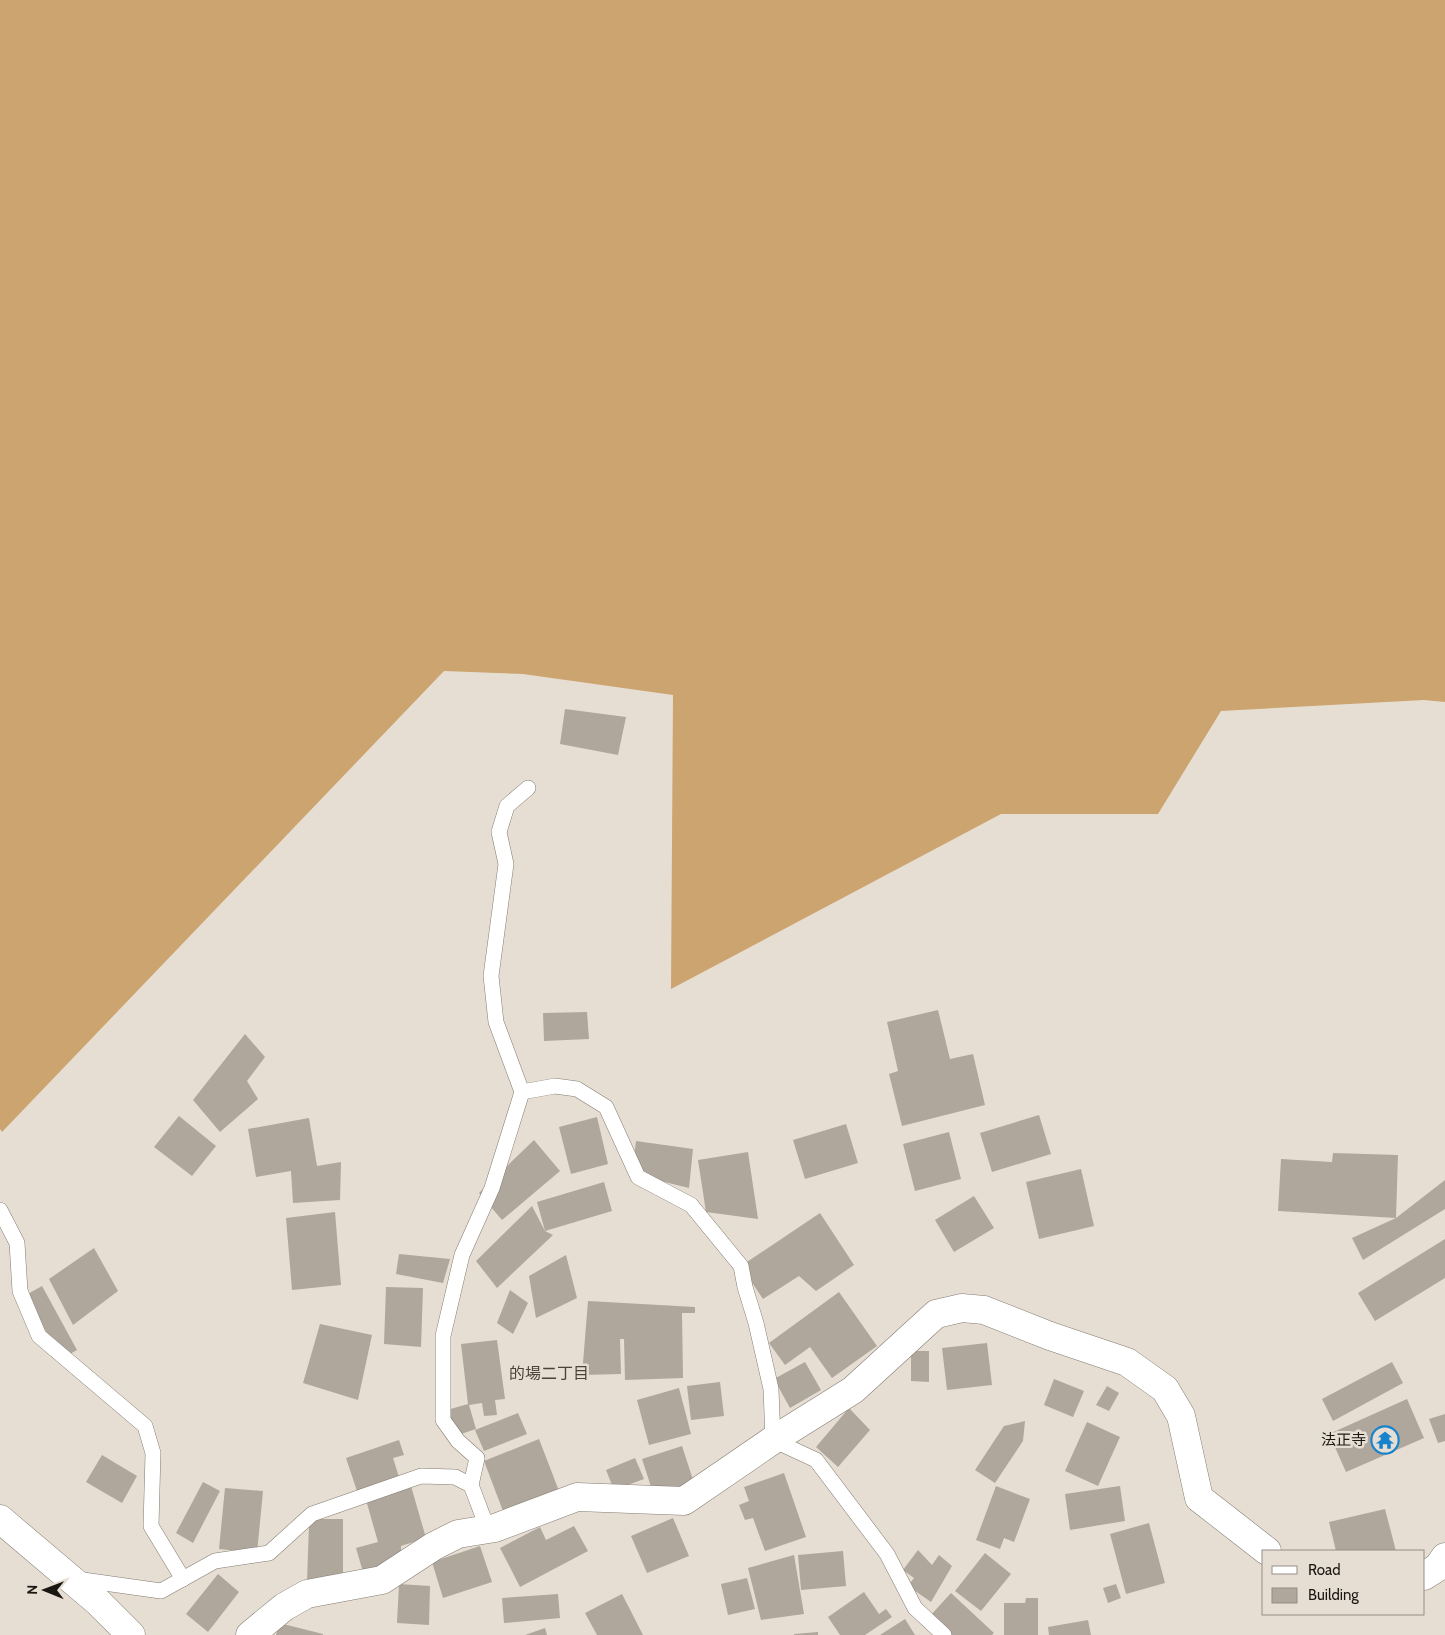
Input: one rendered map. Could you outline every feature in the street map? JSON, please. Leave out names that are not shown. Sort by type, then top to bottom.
[{"type":"street","points":[[250,1635],[284,1607],[307,1594],[382,1580],[434,1546],[458,1534],[495,1528],[577,1497],[684,1501],[773,1440],[853,1390],[936,1314],[962,1308],[984,1310],[1050,1336],[1127,1362],[1165,1389],[1181,1416],[1199,1498],[1266,1550]]},
{"type":"street","points":[[0,1519],[98,1602],[131,1635]]},
{"type":"street","points":[[1425,1575],[1438,1567],[1445,1557]]},
{"type":"lane","points":[[488,1530],[471,1485],[477,1458],[458,1441],[443,1420],[443,1336],[462,1255],[492,1188],[522,1092],[496,1022],[491,976],[506,864],[499,832],[507,806],[528,788]]},
{"type":"lane","points":[[522,1092],[555,1086],[577,1089],[606,1107],[638,1177],[691,1205],[741,1266],[744,1287],[756,1323],[771,1389],[773,1440],[816,1460],[887,1554],[915,1608],[944,1635]]},
{"type":"lane","points":[[0,1210],[17,1243],[20,1291],[39,1336],[145,1426],[152,1453],[151,1526],[183,1579]]},
{"type":"lane","points":[[70,1579],[161,1591],[215,1561],[269,1553],[312,1514],[421,1476],[455,1477],[471,1485]]},
{"type":"lane","points":[[98,1602],[114,1631],[114,1635]]},
{"type":"shaded area","points":[[0,0],[1445,0],[1445,702],[1424,700],[1221,711],[1158,814],[1001,814],[671,989],[673,695],[523,674],[444,671],[2,1132],[0,1129]]},
{"type":"building","points":[[565,709],[626,717],[618,755],[560,744]]},
{"type":"building","points":[[938,1010],[950,1059],[973,1054],[985,1105],[902,1126],[889,1074],[898,1071],[887,1022]]},
{"type":"building","points":[[587,1012],[589,1039],[544,1041],[543,1013]]},
{"type":"building","points":[[245,1034],[265,1057],[247,1081],[258,1099],[220,1132],[193,1100]]},
{"type":"building","points":[[1039,1115],[1051,1154],[992,1172],[980,1133]]},
{"type":"building","points":[[179,1116],[216,1146],[192,1176],[154,1147]]},
{"type":"building","points":[[597,1117],[608,1164],[571,1174],[559,1127]]},
{"type":"building","points":[[309,1118],[317,1166],[341,1162],[340,1200],[293,1203],[291,1171],[256,1177],[248,1129]]},
{"type":"building","points":[[846,1124],[858,1163],[805,1179],[793,1140]]},
{"type":"building","points":[[949,1132],[961,1179],[915,1191],[903,1144]]},
{"type":"building","points":[[534,1140],[560,1171],[502,1220],[479,1193]]},
{"type":"building","points":[[636,1141],[693,1149],[689,1188],[632,1174]]},
{"type":"building","points":[[748,1152],[758,1219],[706,1212],[698,1160]]},
{"type":"building","points":[[1333,1153],[1398,1155],[1396,1218],[1278,1211],[1281,1159],[1332,1162]]},
{"type":"building","points":[[1081,1169],[1094,1226],[1039,1239],[1026,1182]]},
{"type":"building","points":[[1445,1180],[1445,1209],[1363,1260],[1352,1238],[1396,1218]]},
{"type":"building","points":[[604,1182],[612,1211],[545,1231],[537,1202]]},
{"type":"building","points":[[974,1196],[994,1228],[954,1252],[935,1220]]},
{"type":"building","points":[[532,1206],[545,1231],[553,1235],[497,1288],[476,1261]]},
{"type":"building","points":[[335,1212],[341,1285],[292,1290],[286,1218]]},
{"type":"building","points":[[820,1213],[854,1265],[816,1291],[799,1276],[763,1299],[741,1266]]},
{"type":"building","points":[[1445,1239],[1445,1278],[1375,1321],[1358,1293]]},
{"type":"building","points":[[94,1248],[118,1291],[73,1325],[49,1279]]},
{"type":"building","points":[[399,1254],[450,1259],[443,1283],[396,1274]]},
{"type":"building","points":[[566,1255],[577,1298],[536,1318],[529,1276]]},
{"type":"building","points":[[42,1286],[77,1350],[61,1359],[26,1295]]},
{"type":"building","points":[[386,1287],[423,1288],[421,1347],[384,1344]]},
{"type":"building","points":[[510,1290],[528,1303],[513,1334],[497,1323]]},
{"type":"building","points":[[839,1292],[877,1346],[832,1378],[810,1347],[785,1365],[769,1343]]},
{"type":"building","points":[[588,1301],[695,1307],[695,1313],[682,1313],[683,1378],[625,1380],[624,1339],[620,1339],[621,1374],[582,1375]]},
{"type":"building","points":[[320,1324],[372,1335],[358,1400],[303,1383]]},
{"type":"building","points":[[497,1340],[505,1399],[495,1400],[497,1415],[484,1416],[482,1403],[469,1405],[476,1429],[455,1436],[447,1410],[468,1404],[461,1344]]},
{"type":"building","points":[[987,1343],[992,1385],[947,1390],[942,1348]]},
{"type":"building","points":[[911,1351],[929,1351],[929,1382],[911,1381]]},
{"type":"building","points":[[805,1362],[821,1390],[790,1408],[774,1379]]},
{"type":"building","points":[[1392,1362],[1403,1383],[1333,1421],[1322,1399]]},
{"type":"building","points":[[1054,1379],[1084,1391],[1073,1417],[1044,1405]]},
{"type":"building","points":[[720,1382],[724,1416],[691,1420],[687,1386]]},
{"type":"building","points":[[1107,1386],[1119,1393],[1109,1411],[1096,1405]]},
{"type":"building","points":[[679,1388],[691,1434],[649,1445],[637,1400]]},
{"type":"building","points":[[1407,1399],[1424,1438],[1346,1472],[1329,1434]]},
{"type":"building","points":[[849,1408],[870,1430],[838,1467],[816,1447]]},
{"type":"building","points":[[518,1413],[527,1434],[484,1451],[475,1430]]},
{"type":"building","points":[[1445,1414],[1445,1441],[1438,1443],[1429,1419]]},
{"type":"building","points":[[1025,1421],[1023,1441],[995,1483],[975,1470],[1004,1426]]},
{"type":"building","points":[[1087,1422],[1120,1437],[1098,1486],[1065,1471]]},
{"type":"building","points":[[539,1439],[559,1491],[506,1519],[484,1461]]},
{"type":"building","points":[[399,1440],[404,1455],[393,1458],[399,1477],[357,1491],[346,1458]]},
{"type":"building","points":[[682,1446],[695,1486],[655,1499],[642,1459]]},
{"type":"building","points":[[102,1455],[137,1476],[122,1503],[86,1482]]},
{"type":"building","points":[[635,1458],[644,1479],[614,1490],[606,1470]]},
{"type":"building","points":[[784,1473],[806,1537],[765,1551],[753,1518],[745,1520],[739,1505],[749,1501],[744,1487]]},
{"type":"building","points":[[203,1482],[220,1491],[193,1543],[176,1533]]},
{"type":"building","points":[[411,1486],[426,1538],[401,1546],[401,1561],[363,1572],[356,1548],[378,1542],[366,1500]]},
{"type":"building","points":[[996,1486],[1030,1499],[1014,1542],[1004,1538],[1000,1549],[976,1540]]},
{"type":"building","points":[[1120,1486],[1125,1521],[1070,1530],[1065,1494]]},
{"type":"building","points":[[225,1488],[263,1491],[257,1553],[219,1549]]},
{"type":"building","points":[[1385,1509],[1396,1550],[1336,1550],[1329,1522]]},
{"type":"building","points":[[673,1518],[689,1556],[647,1573],[631,1536]]},
{"type":"building","points":[[315,1519],[343,1519],[343,1580],[307,1582],[309,1524]]},
{"type":"building","points":[[1149,1523],[1165,1583],[1126,1594],[1110,1534]]},
{"type":"building","points":[[574,1526],[588,1551],[520,1587],[500,1548],[540,1527],[546,1540]]},
{"type":"building","points":[[480,1546],[492,1582],[443,1598],[432,1562]]},
{"type":"building","points":[[918,1550],[932,1565],[939,1555],[952,1566],[931,1602],[908,1586],[914,1578],[903,1570]]},
{"type":"building","points":[[843,1551],[846,1586],[801,1590],[798,1555]]},
{"type":"building","points":[[985,1553],[1011,1574],[981,1611],[955,1591]]},
{"type":"building","points":[[794,1555],[804,1614],[761,1620],[748,1568]]},
{"type":"building","points":[[218,1574],[239,1592],[208,1632],[186,1614]]},
{"type":"building","points":[[747,1578],[755,1609],[728,1615],[721,1584]]},
{"type":"building","points":[[399,1584],[430,1586],[429,1625],[397,1623]]},
{"type":"building","points":[[1116,1584],[1121,1598],[1108,1603],[1103,1588]]},
{"type":"building","points":[[864,1592],[879,1614],[886,1609],[892,1617],[865,1635],[840,1635],[828,1617]]},
{"type":"building","points":[[951,1593],[994,1633],[992,1635],[951,1635],[930,1616]]},
{"type":"building","points":[[558,1594],[560,1618],[504,1623],[502,1598]]},
{"type":"building","points":[[622,1594],[643,1635],[597,1635],[585,1613]]},
{"type":"building","points":[[1026,1598],[1038,1598],[1038,1635],[1004,1635],[1004,1603],[1025,1603]]},
{"type":"building","points":[[905,1619],[915,1635],[880,1635]]},
{"type":"building","points":[[1088,1620],[1091,1635],[1049,1635],[1048,1627]]},
{"type":"building","points":[[279,1623],[323,1634],[323,1635],[276,1635]]},
{"type":"building","points":[[545,1628],[547,1635],[525,1635]]},
{"type":"building","points":[[818,1632],[818,1635],[794,1635],[794,1634]]},
{"type":"place","name":"法正寺","points":[[1385,1440]]},
{"type":"district","name":"的場二丁目","points":[[549,1373]]}]
